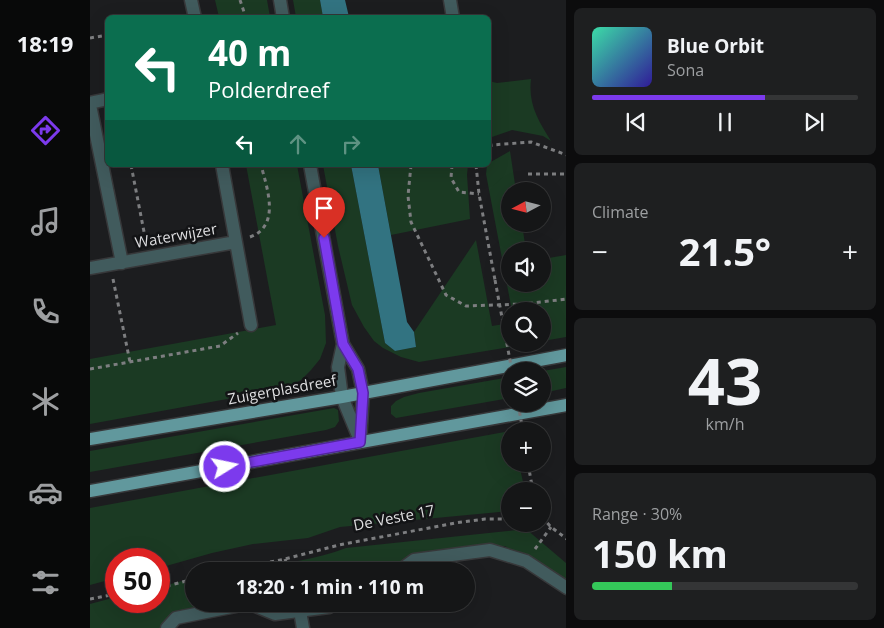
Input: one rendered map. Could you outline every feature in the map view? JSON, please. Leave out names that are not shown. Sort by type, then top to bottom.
[{"type":"main road","name":"Zuigerplasdreef","points":[[90,439],[363,393],[566,355]]},
{"type":"main road","points":[[90,491],[566,405]]},
{"type":"street","points":[[192,0],[194,15]]},
{"type":"street","points":[[280,0],[282,15]]},
{"type":"street","points":[[450,0],[452,15]]},
{"type":"street","name":"Waterwijzer","points":[[105,100],[90,104],[116,264]]},
{"type":"street","name":"Waterwijzer","points":[[222,167],[251,325]]},
{"type":"street","points":[[310,167],[343,344],[358,369],[363,393],[360,442]]},
{"type":"street","name":"Waterwijzer","points":[[90,268],[236,242]]},
{"type":"street","points":[[343,344],[338,367],[342,396],[360,442]]},
{"type":"street","points":[[411,562],[414,560],[490,550],[526,561],[566,588]]},
{"type":"street","points":[[167,628],[176,618],[206,612]]},
{"type":"street","points":[[270,612],[275,614],[292,612]]},
{"type":"street","points":[[300,612],[303,628]]},
{"type":"path","points":[[240,0],[245,15]]},
{"type":"path","points":[[90,38],[105,36]]},
{"type":"path","points":[[491,146],[531,142],[566,155]]},
{"type":"path","points":[[131,167],[148,258]]},
{"type":"path","points":[[236,242],[257,234],[266,223],[271,207],[261,167]]},
{"type":"path","points":[[411,167],[408,196],[411,222],[446,295],[466,306],[523,304],[566,299]]},
{"type":"path","points":[[452,167],[451,178],[459,192],[479,194]]},
{"type":"path","points":[[476,167],[479,194],[510,362]]},
{"type":"path","points":[[528,174],[566,174]]},
{"type":"path","points":[[116,264],[130,362]]},
{"type":"path","points":[[90,369],[220,346],[251,325]]},
{"type":"path","name":"De Veste 17","points":[[270,562],[339,545],[455,523],[501,519]]},
{"type":"path","points":[[551,527],[566,539]]},
{"type":"path","points":[[526,561],[547,532]]},
{"type":"path","points":[[170,585],[185,581]]},
{"type":"path","points":[[90,599],[105,596]]},
{"type":"green space","points":[[215,0],[267,0],[270,15],[219,15]]},
{"type":"green space","points":[[293,0],[320,0],[323,15],[296,15]]},
{"type":"green space","points":[[531,79],[531,96],[535,111],[551,141],[543,136],[512,130],[491,137],[491,82],[497,83]]},
{"type":"green space","points":[[510,151],[515,182],[501,182],[501,232],[523,232],[525,242],[501,242],[501,253],[486,174],[487,167],[491,167],[491,162]]},
{"type":"green space","points":[[246,167],[297,167],[325,315],[326,343],[320,359],[301,380],[282,389],[90,424],[90,359],[276,325]]},
{"type":"green space","points":[[323,167],[351,167],[385,343],[395,351],[416,347],[414,332],[476,240],[492,326],[501,324],[501,348],[419,362],[401,357],[374,341],[352,305],[338,246]]},
{"type":"green space","points":[[378,167],[468,167],[470,219],[391,235]]},
{"type":"green space","points":[[566,255],[566,337],[551,340],[551,302],[510,302],[508,292],[551,292],[551,258]]},
{"type":"green space","points":[[566,367],[566,388],[551,391],[551,370]]},
{"type":"green space","points":[[501,379],[501,400],[396,418],[391,414],[391,406],[396,401],[419,393]]},
{"type":"green space","points":[[334,408],[338,410],[339,421],[335,427],[326,430],[90,472],[90,451]]},
{"type":"green space","points":[[501,433],[501,472],[521,472],[523,482],[501,482],[501,512],[340,527],[308,538],[253,544],[170,565],[170,548],[105,548],[105,581],[90,585],[90,508]]},
{"type":"green space","points":[[501,532],[530,532],[566,563],[566,590],[505,546],[407,562],[289,562],[316,557],[346,548]]},
{"type":"green space","points":[[185,580],[185,612],[209,612],[173,618],[166,628],[90,628],[90,604],[105,600],[105,613],[170,613],[170,584]]},
{"type":"water","points":[[320,0],[345,0],[349,15],[323,15]]},
{"type":"water","points":[[351,167],[378,167],[407,322],[414,332],[416,347],[395,351],[385,343]]},
{"type":"route","points":[[225,467],[360,442],[363,393],[358,369],[343,344],[324,238]]}]
